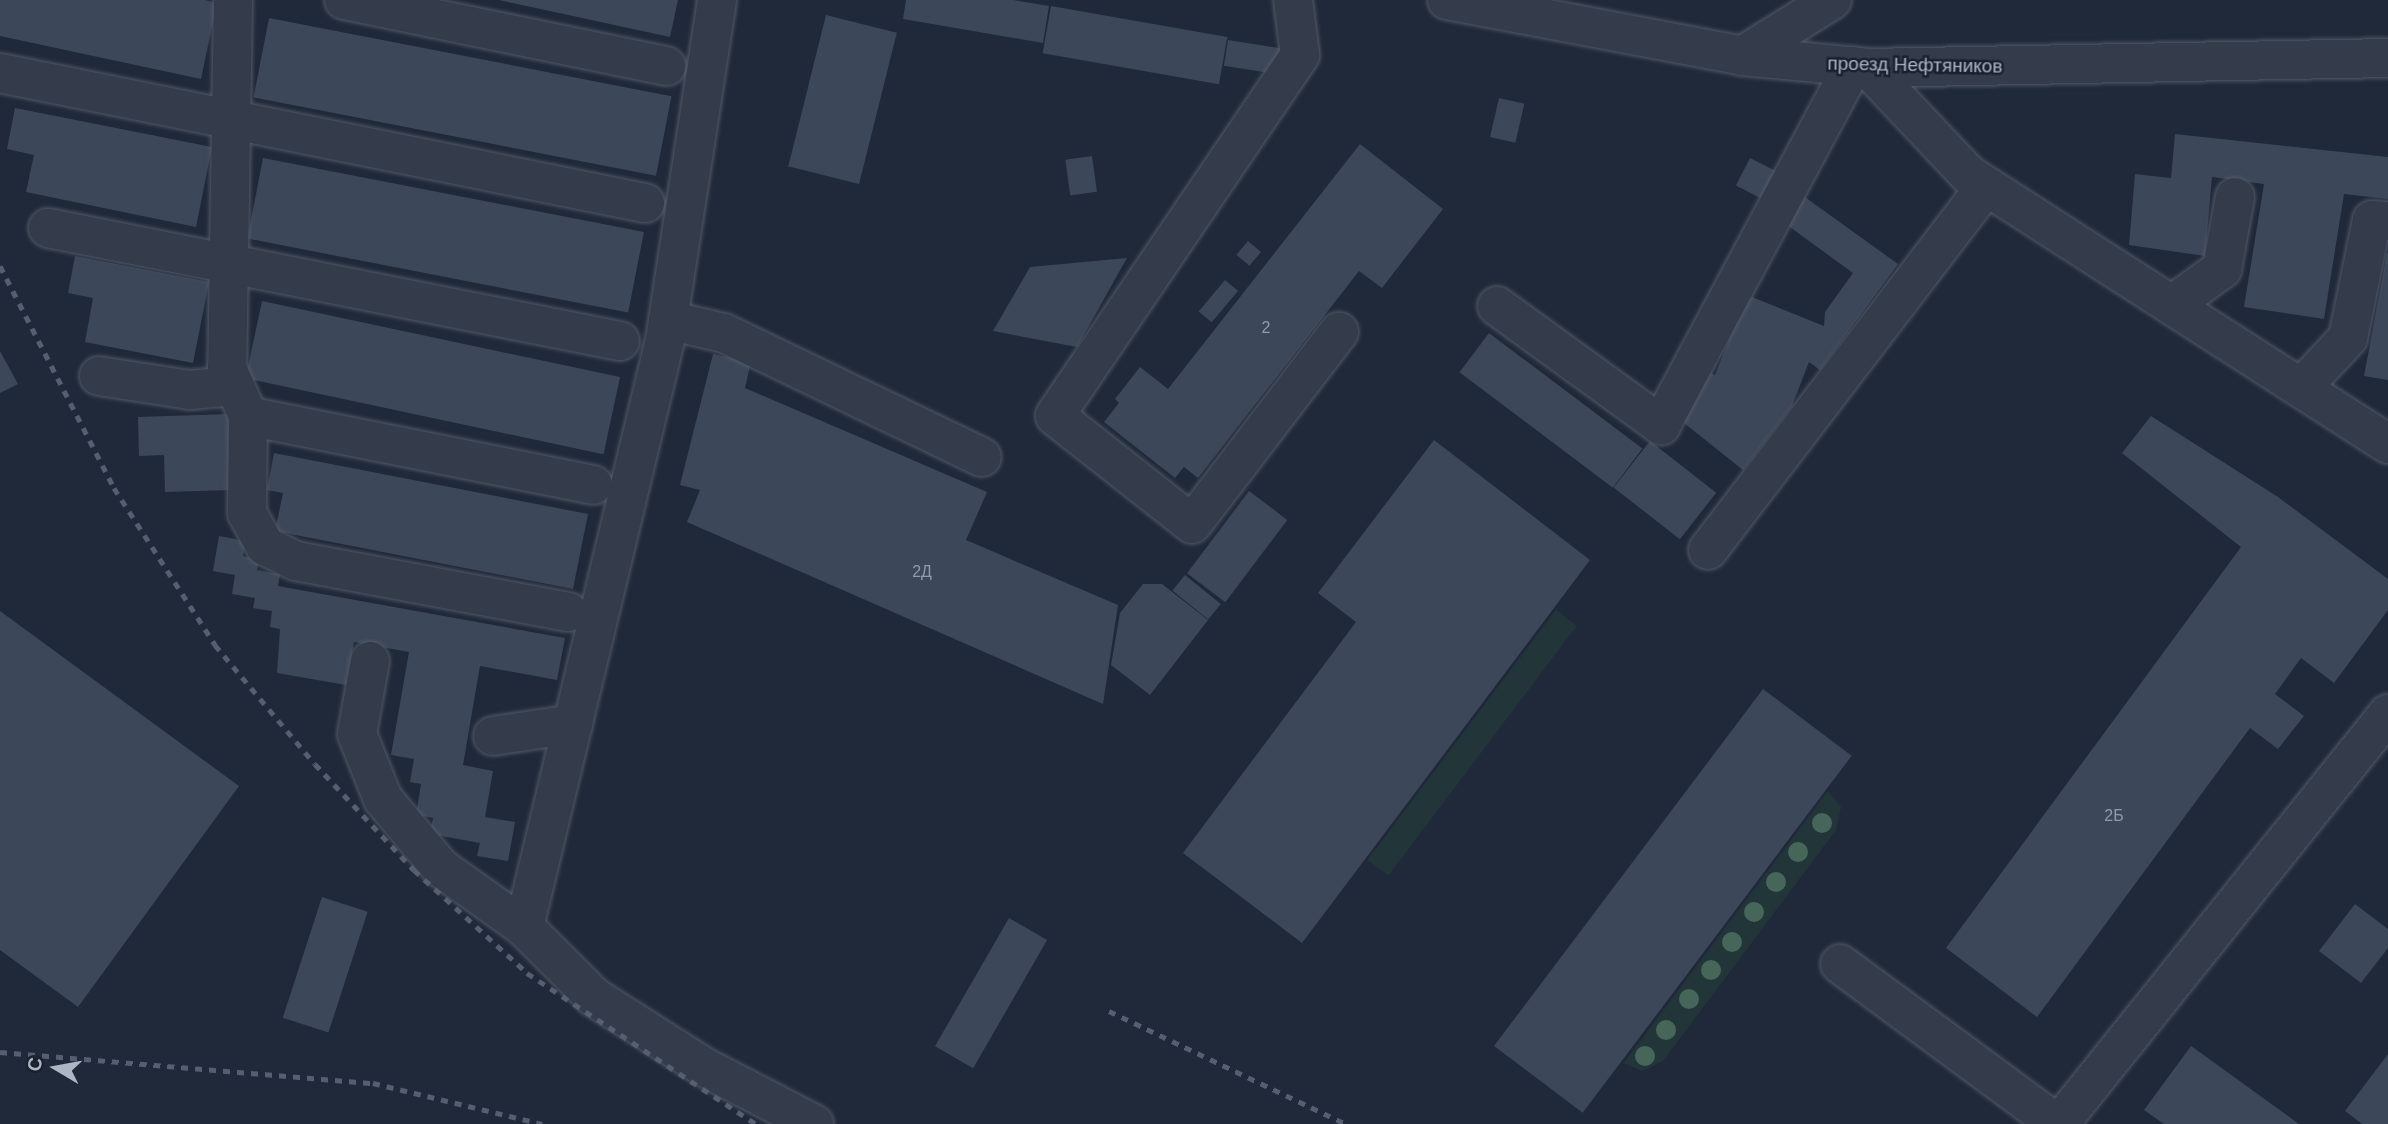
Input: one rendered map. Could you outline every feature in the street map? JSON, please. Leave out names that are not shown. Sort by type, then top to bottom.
[{"type":"street","points":[[233,0],[227,368],[241,401],[247,513],[265,546],[296,561],[568,612]]},
{"type":"street","points":[[344,0],[666,66]]},
{"type":"street","points":[[524,926],[668,320],[717,0]]},
{"type":"street","points":[[1293,0],[1300,55],[1055,416],[1192,524],[1339,332]]},
{"type":"street","name":"проезд Нефтяников","points":[[1447,0],[1742,56],[1860,67],[2388,58]]},
{"type":"street","points":[[1742,56],[1832,0]]},
{"type":"street","points":[[1497,306],[1661,425],[1860,67],[1969,175],[2388,444]]},
{"type":"street","points":[[0,73],[645,203]]},
{"type":"street","points":[[1708,550],[1986,186]]},
{"type":"street","points":[[2172,305],[2222,268],[2235,197]]},
{"type":"street","points":[[2301,388],[2348,338],[2372,220],[2388,221]]},
{"type":"street","points":[[48,228],[620,341]]},
{"type":"street","points":[[668,320],[724,333],[982,457]]},
{"type":"street","points":[[99,376],[241,401],[593,485]]},
{"type":"street","points":[[370,662],[357,734],[383,799],[441,867],[524,926],[594,997],[704,1067],[814,1124]]},
{"type":"street","points":[[1840,964],[2058,1124],[2388,714]]},
{"type":"street","points":[[493,736],[573,724]]},
{"type":"green space","points":[[1556,610],[1577,626],[1388,876],[1368,860]]},
{"type":"green space","points":[[1828,791],[1841,807],[1836,830],[1663,1061],[1642,1071],[1624,1063]]},
{"type":"building","points":[[0,0],[205,0],[217,3],[201,79],[0,36]]},
{"type":"building","points":[[499,0],[678,0],[670,37]]},
{"type":"building","points":[[906,0],[1013,0],[1049,6],[1043,43],[903,19]]},
{"type":"building","points":[[1051,6],[1227,37],[1219,84],[1043,53]]},
{"type":"building","points":[[826,15],[897,33],[859,184],[788,166]]},
{"type":"building","points":[[269,18],[671,96],[656,176],[254,98]]},
{"type":"building","points":[[1228,40],[1282,49],[1278,74],[1224,66]]},
{"type":"building","points":[[1499,98],[1524,104],[1515,143],[1490,137]]},
{"type":"building","points":[[15,108],[212,147],[196,227],[26,192],[34,155],[7,149]]},
{"type":"building","points":[[2175,134],[2388,157],[2388,199],[2344,194],[2324,319],[2244,307],[2264,184],[2212,177],[2205,256],[2129,245],[2135,174],[2171,178]]},
{"type":"building","points":[[1360,144],[1443,209],[1382,288],[1359,271],[1198,478],[1184,467],[1175,478],[1104,422],[1119,403],[1115,399],[1140,367],[1168,389]]},
{"type":"building","points":[[1092,156],[1097,192],[1070,195],[1065,160]]},
{"type":"building","points":[[263,158],[644,232],[628,313],[247,238]]},
{"type":"building","points":[[1750,158],[1777,172],[1763,199],[1736,186]]},
{"type":"building","points":[[1802,195],[1898,264],[1820,370],[1809,362],[1792,406],[1743,470],[1679,419],[1705,371],[1715,375],[1747,295],[1824,326],[1825,312],[1853,273],[1783,222]]},
{"type":"building","points":[[1248,241],[1261,252],[1249,266],[1236,255]]},
{"type":"building","points":[[2388,253],[2388,380],[2364,376]]},
{"type":"building","points":[[75,256],[209,282],[193,363],[85,342],[93,298],[68,293]]},
{"type":"building","points":[[1127,258],[1077,347],[993,331],[1030,267]]},
{"type":"building","points":[[1225,280],[1238,291],[1212,322],[1199,311]]},
{"type":"building","points":[[262,301],[620,377],[604,454],[246,378]]},
{"type":"building","points":[[1489,333],[1642,449],[1613,488],[1460,372]]},
{"type":"building","points":[[0,351],[18,384],[0,393]]},
{"type":"building","points":[[713,354],[751,362],[745,388],[987,492],[966,540],[1118,605],[1103,704],[687,522],[700,490],[680,485]]},
{"type":"building","points":[[229,414],[232,490],[165,492],[164,455],[139,456],[138,417]]},
{"type":"building","points":[[2151,416],[2278,497],[2388,579],[2388,610],[2334,683],[2301,658],[2275,694],[2304,716],[2278,749],[2250,728],[2037,1017],[1946,948],[2241,547],[2122,453]]},
{"type":"building","points":[[1434,440],[1590,560],[1302,943],[1183,853],[1356,622],[1318,593]]},
{"type":"building","points":[[1650,441],[1716,493],[1680,539],[1614,487]]},
{"type":"building","points":[[274,453],[588,514],[573,589],[275,531],[283,493],[267,490]]},
{"type":"building","points":[[1249,491],[1287,520],[1225,602],[1187,573]]},
{"type":"building","points":[[219,536],[246,541],[243,556],[259,559],[257,570],[280,574],[278,586],[565,638],[557,680],[480,666],[463,765],[493,771],[485,817],[515,822],[508,861],[477,856],[480,843],[430,834],[433,818],[416,815],[421,784],[410,782],[414,759],[391,755],[409,652],[354,642],[346,685],[277,673],[280,629],[270,627],[272,611],[253,608],[255,598],[232,594],[235,575],[213,571]]},
{"type":"building","points":[[1185,575],[1221,604],[1208,619],[1172,591]]},
{"type":"building","points":[[1143,584],[1162,584],[1208,620],[1150,695],[1111,665],[1120,613]]},
{"type":"building","points":[[0,611],[239,786],[78,1007],[0,950]]},
{"type":"building","points":[[1763,689],[1852,756],[1583,1113],[1494,1046]]},
{"type":"building","points":[[322,897],[368,912],[328,1033],[283,1018]]},
{"type":"building","points":[[2355,904],[2388,929],[2388,948],[2361,983],[2319,951]]},
{"type":"building","points":[[1009,918],[1047,940],[973,1068],[935,1046]]},
{"type":"building","points":[[2191,1046],[2299,1124],[2164,1124],[2144,1110]]},
{"type":"building","points":[[2388,1054],[2388,1124],[2362,1124],[2345,1111]]},
{"type":"railway","points":[[0,266],[114,488],[215,645],[315,764],[414,870],[527,973],[756,1124]]},
{"type":"railway","points":[[1109,1011],[1346,1124]]},
{"type":"railway","points":[[0,1052],[373,1083],[542,1124]]}]
